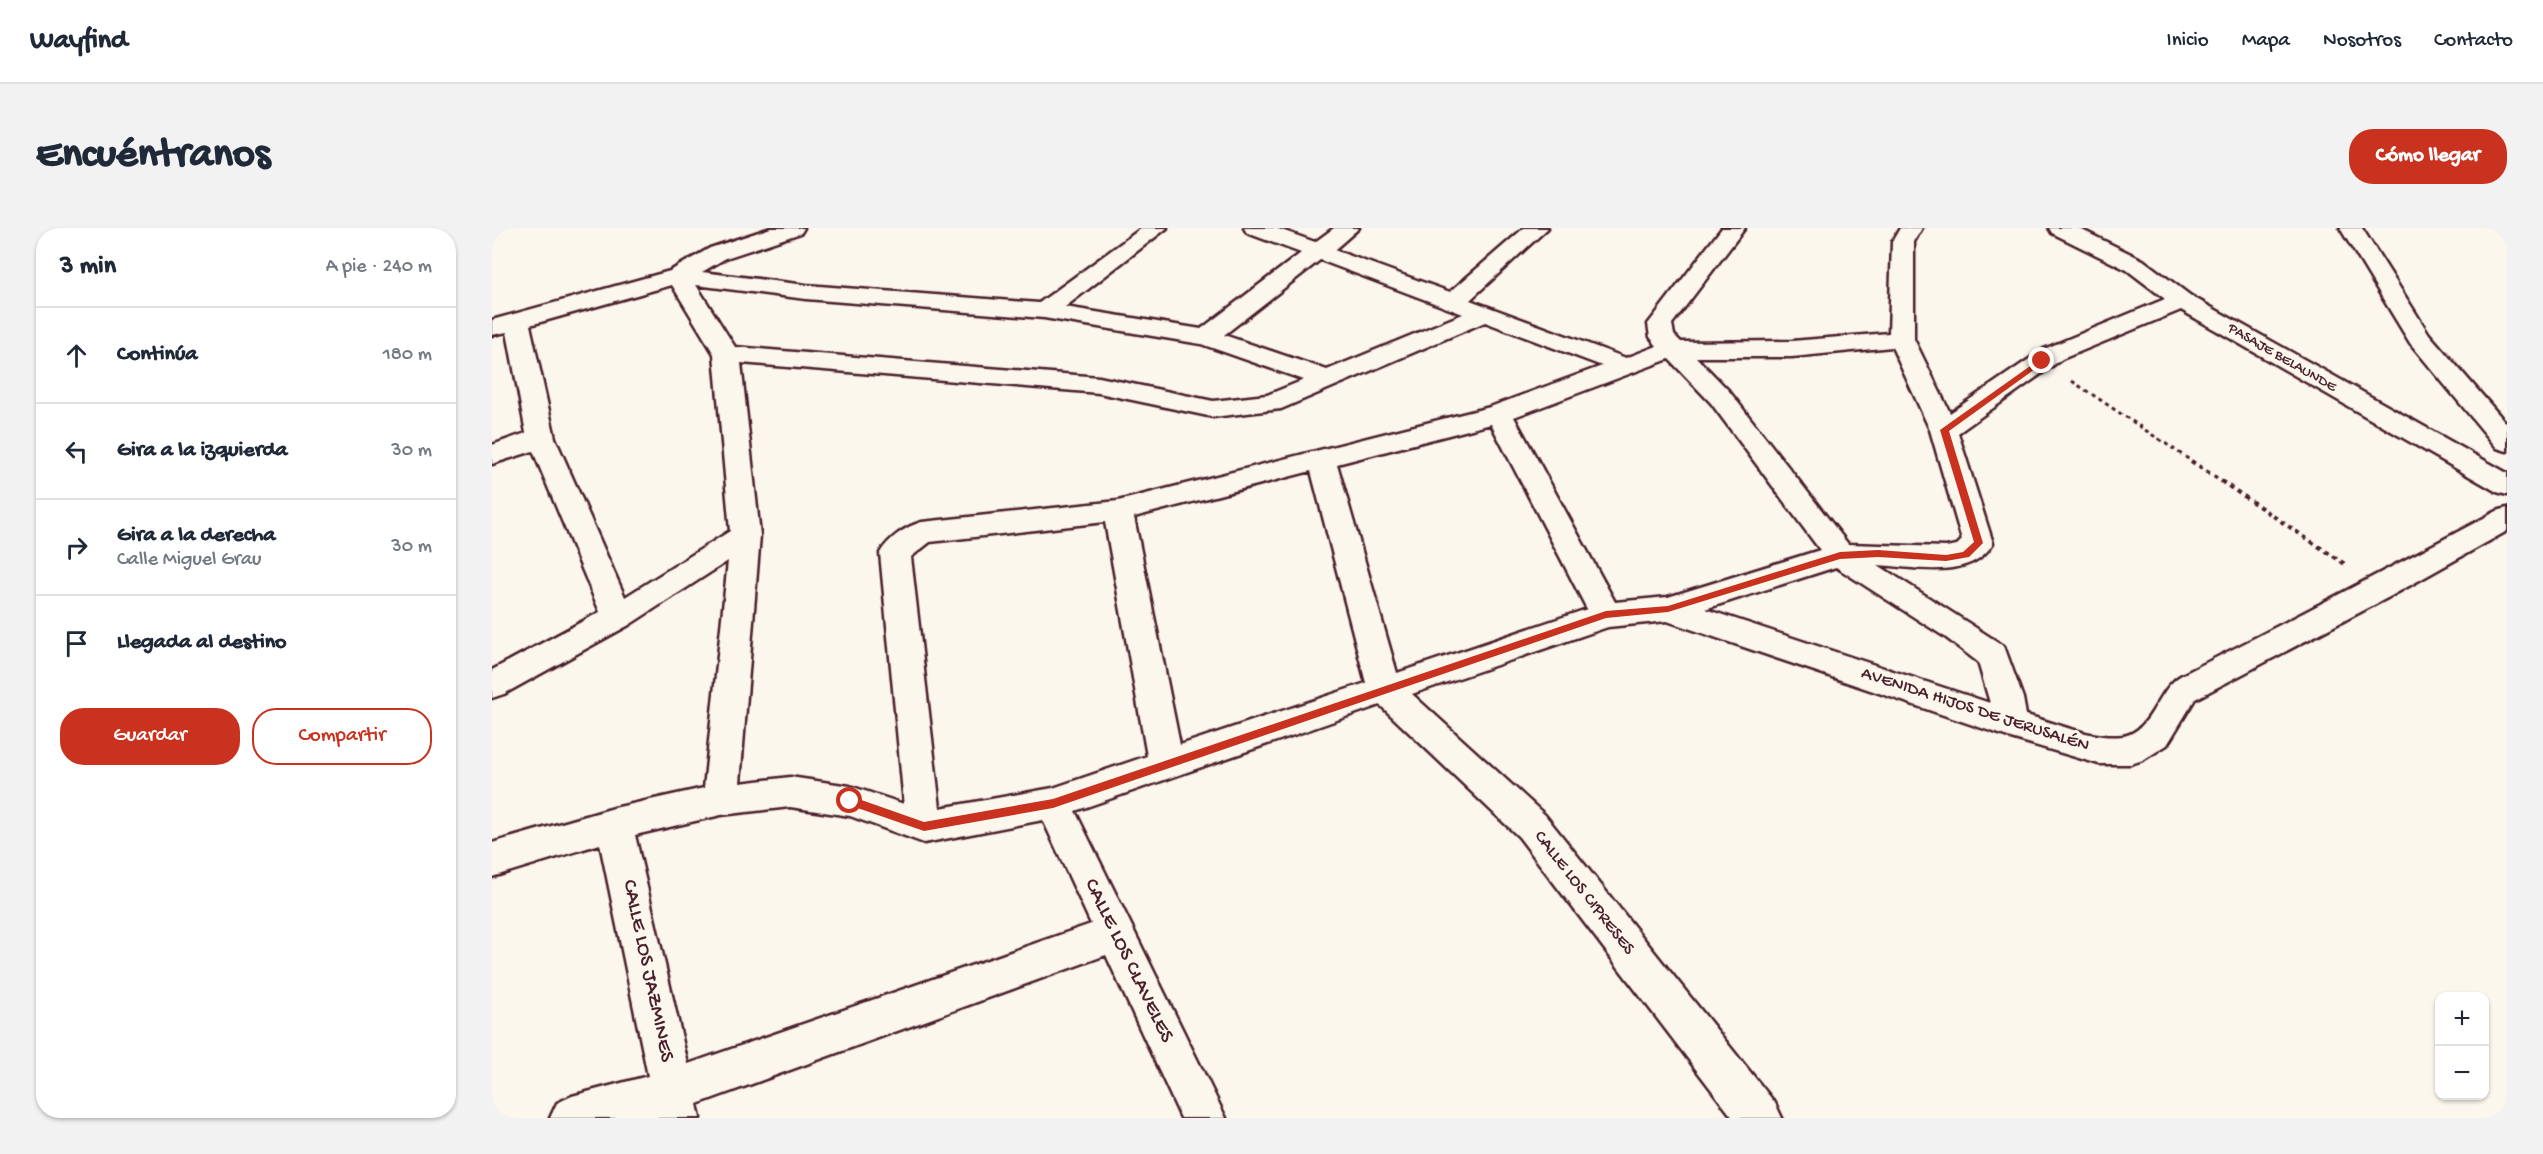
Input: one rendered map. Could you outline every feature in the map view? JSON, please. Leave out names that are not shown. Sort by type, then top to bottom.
[{"type":"street","points":[[618,617],[541,438],[504,324],[678,276],[718,253],[793,228]]},
{"type":"street","points":[[1044,311],[1156,228]]},
{"type":"street","points":[[1255,228],[1627,367]]},
{"type":"street","points":[[1206,337],[1348,228]]},
{"type":"street","points":[[1454,301],[1537,228]]},
{"type":"street","points":[[1734,228],[1660,324],[1662,337],[1671,350],[1720,397],[1840,555],[1956,629],[1992,655],[2006,698],[2011,724]]},
{"type":"street","points":[[492,861],[614,824],[721,800],[790,792],[850,801],[924,827],[1053,803],[1606,615],[1668,609],[1840,555],[1878,554],[1946,558],[1966,554],[1978,543],[1944,430],[1901,339],[1903,242],[1911,228]]},
{"type":"street","name":"PASAJE BELAUNDE","points":[[2060,228],[2135,265],[2182,301],[2507,485]]},
{"type":"street","points":[[2351,228],[2419,339],[2507,442]]},
{"type":"street","points":[[678,276],[806,292],[1044,311],[1206,337],[1326,379]]},
{"type":"street","points":[[678,276],[727,354],[745,535],[721,800]]},
{"type":"street","points":[[1944,430],[2053,354],[2182,301]]},
{"type":"street","points":[[727,354],[1099,385],[1213,409],[1272,403],[1486,313]]},
{"type":"street","points":[[924,827],[895,553],[922,532],[1118,511],[1500,413],[1671,350],[1792,349],[1901,339]]},
{"type":"street","points":[[1500,413],[1606,615]]},
{"type":"street","points":[[492,455],[541,438]]},
{"type":"street","points":[[1322,459],[1385,690]]},
{"type":"street","points":[[1118,511],[1167,765]]},
{"type":"street","name":"AVENIDA HIJOS DE JERUSALÉN","points":[[1668,609],[2011,724],[2099,750],[2131,750],[2155,735],[2183,690],[2380,588],[2507,518]]},
{"type":"street","points":[[492,685],[618,617],[745,535]]},
{"type":"street","name":"CALLE LOS CIPRESES","points":[[1385,690],[1532,826],[1760,1118]]},
{"type":"street","name":"CALLE LOS CLAVELES","points":[[1053,803],[1204,1118]]},
{"type":"street","name":"CALLE LOS JAZMINES","points":[[614,824],[676,1104]]},
{"type":"street","points":[[572,1118],[676,1104],[1115,934]]},
{"type":"path","points":[[2042,361],[2380,588]]},
{"type":"route","points":[[850,801],[924,827],[1053,803],[1606,615],[1668,609],[1840,555],[1878,554],[1946,558],[1966,554],[1978,543],[1944,430],[2042,361]]}]
